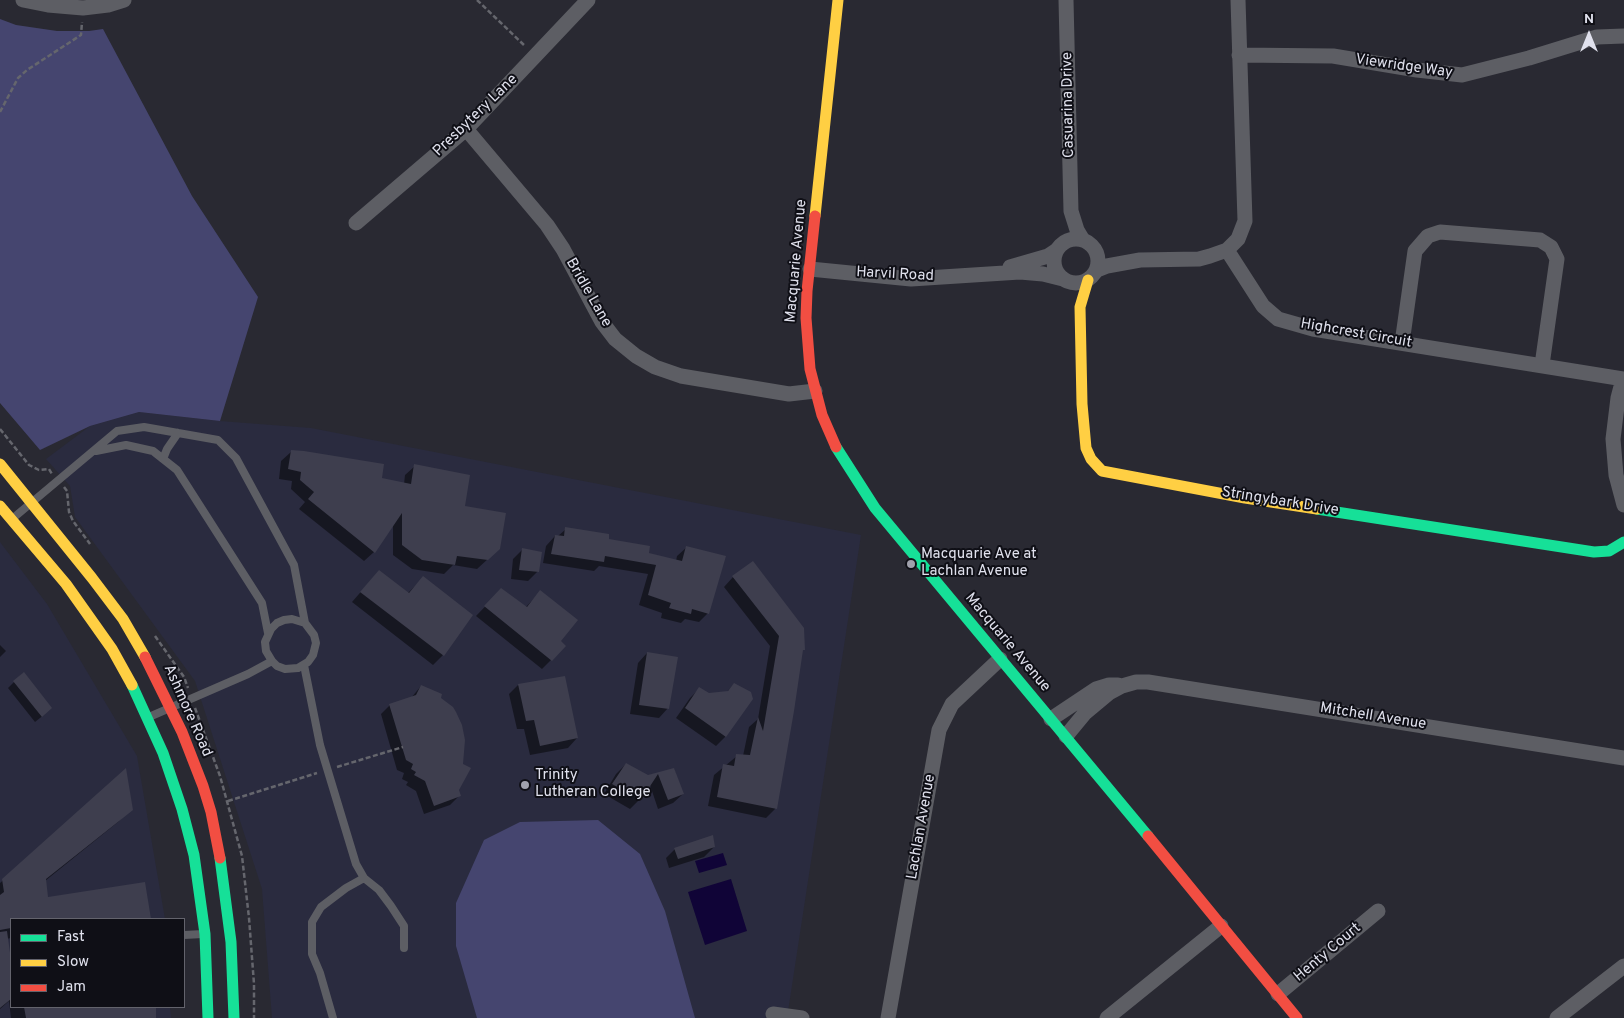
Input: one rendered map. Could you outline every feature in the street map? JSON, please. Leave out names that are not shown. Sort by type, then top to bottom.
[{"type":"street","points":[[22,0],[48,5],[83,8],[108,5],[124,0]]},
{"type":"street","name":"Presbytery Lane","points":[[356,223],[466,129],[588,0]]},
{"type":"street","name":"Macquarie Avenue","points":[[838,0],[807,291],[807,334],[810,369],[822,415],[835,446],[875,508],[1066,736],[1297,1018]]},
{"type":"street","name":"Casuarina Drive","points":[[1059,248],[1067,231],[1071,211],[1066,0]]},
{"type":"street","points":[[1140,260],[1103,254],[1096,251],[1083,240],[1072,239],[1059,248],[1054,262],[1055,269],[1066,280],[1081,283],[1107,266],[1140,260],[1199,258],[1227,250],[1238,239],[1246,220],[1238,0]]},
{"type":"street","name":"Viewridge Way","points":[[1239,55],[1333,56],[1417,70],[1462,75],[1529,58],[1597,36],[1624,36]]},
{"type":"street","name":"Bridle Lane","points":[[466,129],[547,225],[563,249],[602,322],[615,339],[636,356],[655,367],[680,376],[789,394],[815,391]]},
{"type":"street","name":"Casuarina Drive","points":[[1071,211],[1076,230],[1083,240]]},
{"type":"street","points":[[1402,343],[1415,251],[1428,236],[1440,232],[1540,240],[1551,247],[1557,259],[1542,365]]},
{"type":"street","name":"Harvil Road","points":[[980,274],[1032,262],[1048,256],[1059,248]]},
{"type":"street","name":"Highcrest Circuit","points":[[1227,250],[1263,306],[1278,319],[1313,329],[1624,379]]},
{"type":"street","points":[[1092,275],[1098,263],[1096,251]]},
{"type":"street","name":"Harvil Road","points":[[810,269],[911,279],[1032,272],[1066,280]]},
{"type":"street","name":"Stringybark Drive","points":[[1092,275],[1080,307],[1082,404],[1086,448],[1090,459],[1102,471],[1245,498],[1594,552],[1610,551],[1624,542]]},
{"type":"street","name":"Stringybark Drive","points":[[1066,280],[1080,307]]},
{"type":"street","points":[[1624,379],[1617,405],[1613,439],[1616,475],[1624,505]]},
{"type":"street","name":"Ashmore Road","points":[[0,464],[123,619],[149,663],[172,708],[203,786],[211,812],[220,855],[231,942],[234,1018]]},
{"type":"street","points":[[0,506],[66,584],[94,622],[112,649],[148,718],[173,782],[194,855],[205,934],[208,1018]]},
{"type":"street","name":"Lachlan Avenue","points":[[888,1018],[940,730],[952,704],[1000,659]]},
{"type":"street","name":"Mitchell Avenue","points":[[1066,736],[1075,723],[1109,693],[1122,686],[1136,682],[1159,682],[1624,758]]},
{"type":"street","name":"Mitchell Avenue","points":[[1051,719],[1096,689],[1109,685],[1122,686]]},
{"type":"street","name":"Henty Court","points":[[1278,994],[1378,911]]},
{"type":"street","points":[[1107,1018],[1221,926]]},
{"type":"street","points":[[1558,1018],[1624,966]]},
{"type":"street","points":[[773,1014],[802,1018]]},
{"type":"lane","points":[[11,520],[117,431],[144,427],[218,440],[236,458],[294,565],[304,624]]},
{"type":"lane","points":[[163,459],[178,433]]},
{"type":"lane","points":[[95,451],[126,445],[153,451],[177,470],[262,603],[268,633]]},
{"type":"lane","points":[[292,619],[304,624],[311,630],[316,643],[313,656],[308,662],[298,668],[285,669],[272,661],[266,651],[265,642],[268,633],[277,623],[284,620],[292,619]]},
{"type":"lane","points":[[148,718],[248,674],[272,661]]},
{"type":"lane","points":[[304,665],[318,737],[356,864],[364,878],[379,890],[404,926],[404,948]]},
{"type":"lane","points":[[333,1018],[312,954],[312,922],[321,907],[346,888],[364,878]]},
{"type":"lane","points":[[185,935],[205,934]]},
{"type":"path","points":[[477,0],[536,56]]},
{"type":"path","points":[[0,112],[18,78],[27,70],[81,35],[83,8]]},
{"type":"path","points":[[228,801],[403,747]]},
{"type":"shaded area","points":[[0,19],[16,25],[57,31],[103,29],[192,196],[258,297],[220,421],[139,412],[90,426],[40,450],[0,403]]},
{"type":"shaded area","name":"Trinity Lutheran College","points":[[139,412],[311,428],[861,535],[787,1018],[272,1018],[262,889],[195,681],[75,517],[70,486],[46,459],[90,426]]},
{"type":"shaded area","points":[[0,542],[47,604],[137,756],[165,918],[10,918],[10,1008],[170,1008],[171,1018],[0,1018]]},
{"type":"shaded area","points":[[598,820],[640,854],[665,911],[695,1018],[477,1018],[456,946],[456,903],[484,840],[520,822]]},
{"type":"shaded area","points":[[723,853],[727,865],[699,873],[695,861]]},
{"type":"shaded area","points":[[731,879],[747,931],[705,945],[688,892]]},
{"type":"building","points":[[291,450],[384,464],[382,478],[411,484],[414,464],[470,475],[465,506],[506,513],[500,549],[488,560],[457,556],[455,565],[422,560],[402,545],[402,513],[375,553],[308,499],[314,492],[300,480],[301,472],[288,469]]},
{"type":"building","points":[[565,527],[609,534],[609,539],[650,546],[649,553],[682,561],[686,546],[726,556],[709,614],[692,609],[691,614],[669,608],[671,603],[648,595],[656,565],[605,556],[604,562],[551,554],[555,535],[564,536]]},
{"type":"building","points":[[522,548],[542,552],[539,572],[519,570]]},
{"type":"building","points":[[753,561],[804,628],[805,650],[803,650],[777,809],[717,797],[723,764],[734,766],[736,754],[750,755],[758,717],[763,731],[779,636],[732,576]]},
{"type":"building","points":[[379,570],[409,593],[423,576],[473,615],[444,656],[360,592]]},
{"type":"building","points":[[501,588],[527,607],[540,590],[578,620],[561,641],[566,646],[552,661],[484,606]]},
{"type":"building","points":[[647,652],[678,657],[669,709],[639,705]]},
{"type":"building","points":[[24,672],[52,708],[42,717],[13,681]]},
{"type":"building","points":[[565,676],[578,738],[540,746],[534,720],[526,721],[518,684]]},
{"type":"building","points":[[734,683],[751,692],[753,699],[726,737],[685,708],[699,687],[709,693],[728,691]]},
{"type":"building","points":[[421,685],[442,694],[441,698],[453,707],[462,725],[465,740],[463,764],[471,768],[459,790],[461,796],[434,806],[425,781],[414,775],[416,772],[411,769],[413,764],[406,760],[389,704],[416,695]]},
{"type":"building","points":[[626,763],[648,775],[674,768],[684,794],[668,800],[658,774],[641,800],[612,784]]},
{"type":"building","points":[[126,768],[133,810],[46,879],[48,897],[145,882],[151,918],[10,918],[10,928],[0,930],[0,895],[4,892],[2,879]]},
{"type":"building","points":[[713,835],[715,847],[678,859],[674,848]]},
{"type":"building","points":[[7,931],[10,953],[10,1000],[0,1008],[0,932]]},
{"type":"building","points":[[24,1008],[156,1008],[156,1018],[26,1018]]},
{"type":"traffic: fast","points":[[836,447],[875,508],[1148,836]]},
{"type":"traffic: fast","points":[[1317,509],[1594,552],[1609,551],[1624,542]]},
{"type":"traffic: fast","points":[[132,685],[163,753],[182,809],[194,855],[205,934],[208,1018]]},
{"type":"traffic: fast","points":[[220,858],[231,942],[234,1018]]},
{"type":"traffic: slow","points":[[815,216],[838,0]]},
{"type":"traffic: slow","points":[[1088,280],[1080,307],[1082,404],[1086,448],[1091,459],[1102,471],[1245,498],[1317,509]]},
{"type":"traffic: slow","points":[[0,464],[123,619],[145,657]]},
{"type":"traffic: slow","points":[[0,506],[66,584],[112,649],[132,685]]},
{"type":"traffic: jam","points":[[815,216],[806,318],[810,369],[822,415],[836,447]]},
{"type":"traffic: jam","points":[[145,657],[182,732],[203,786],[211,812],[220,858]]},
{"type":"traffic: jam","points":[[1148,836],[1297,1018]]},
{"type":"place","name":"Macquarie Ave at Lachlan Avenue","points":[[911,564]]},
{"type":"place","name":"Trinity Lutheran College","points":[[525,785]]}]
